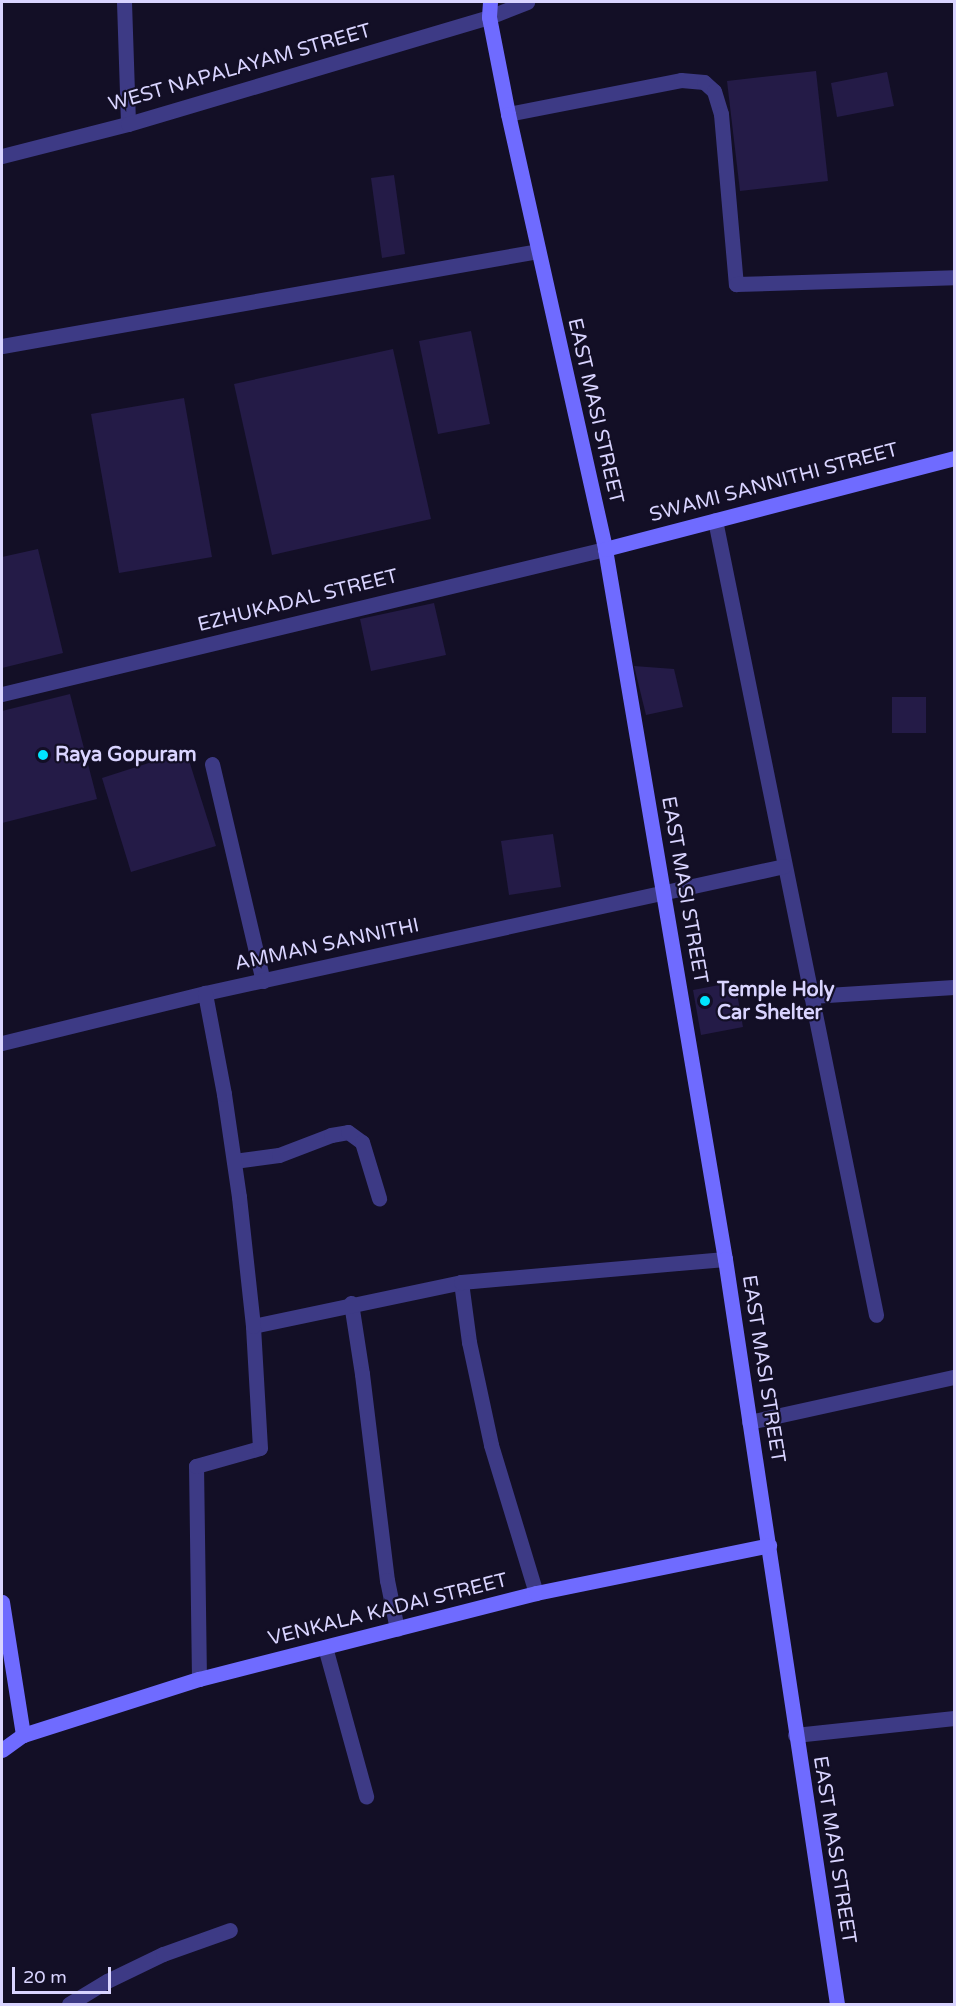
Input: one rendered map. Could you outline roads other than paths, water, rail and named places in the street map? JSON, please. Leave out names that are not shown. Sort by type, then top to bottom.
[{"type":"main road","name":"EAST MASI STREET","points":[[489,9],[508,114],[604,549],[724,1259],[837,2004]]},
{"type":"main road","name":"SWAMI SANNITHI STREET","points":[[604,549],[954,458]]},
{"type":"main road","name":"VENKALA KADAI STREET","points":[[2,1750],[23,1735],[199,1679],[536,1593],[769,1545]]},
{"type":"main road","points":[[2,1602],[23,1735]]},
{"type":"street","points":[[124,2],[128,124]]},
{"type":"street","name":"WEST NAPALAYAM STREET","points":[[2,156],[128,124],[489,9],[527,2]]},
{"type":"street","points":[[508,114],[670,82],[704,82],[714,91],[721,114],[736,284],[954,277]]},
{"type":"street","points":[[2,346],[538,251]]},
{"type":"street","points":[[715,520],[876,1315]]},
{"type":"street","name":"EZHUKADAL STREET","points":[[2,694],[604,549]]},
{"type":"street","points":[[212,764],[263,981]]},
{"type":"street","name":"AMMAN SANNITHI","points":[[2,1043],[205,993],[663,895],[784,866]]},
{"type":"street","points":[[812,996],[954,987]]},
{"type":"street","points":[[199,1679],[195,1466],[260,1448],[253,1326],[234,1161],[205,993]]},
{"type":"street","points":[[234,1161],[279,1155],[331,1135],[348,1132],[362,1142],[379,1198]]},
{"type":"street","points":[[253,1326],[461,1282],[724,1259]]},
{"type":"street","points":[[461,1282],[490,1445],[536,1593]]},
{"type":"street","points":[[351,1304],[363,1374],[387,1580],[397,1629]]},
{"type":"street","points":[[749,1422],[954,1377]]},
{"type":"street","points":[[325,1647],[366,1796]]},
{"type":"street","points":[[795,1735],[954,1718]]},
{"type":"street","points":[[69,2004],[107,1981],[163,1954],[230,1930]]},
{"type":"place","name":"Raya Gopuram","points":[[43,755]]},
{"type":"place","name":"Temple Holy Car Shelter","points":[[705,1001]]}]
